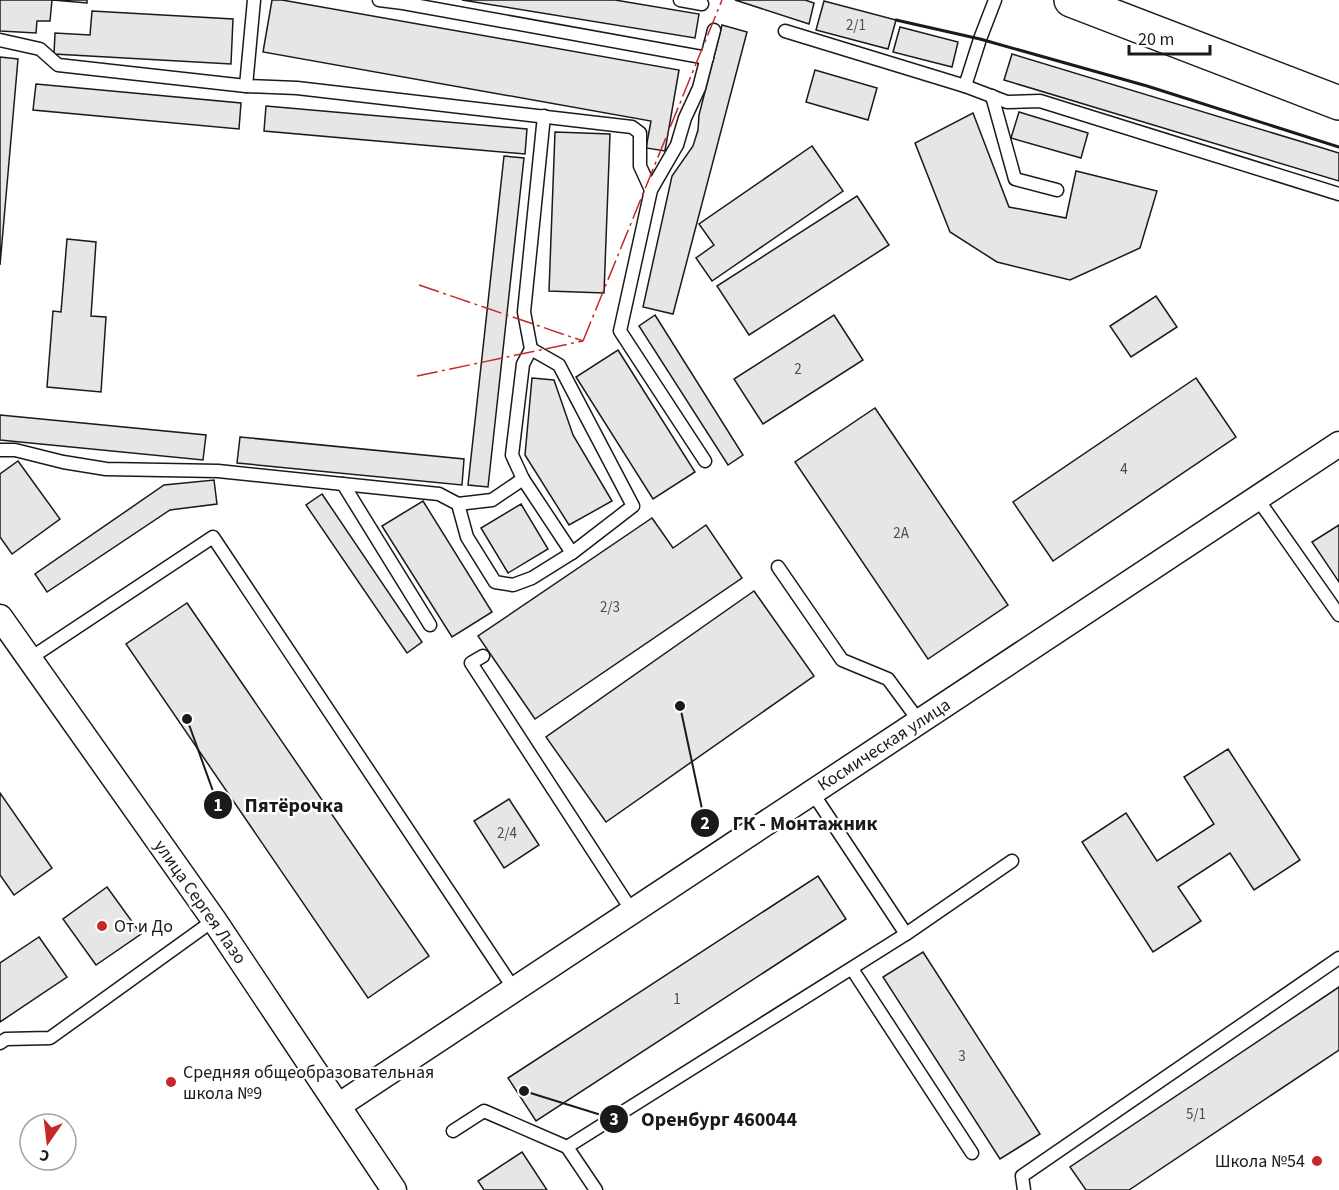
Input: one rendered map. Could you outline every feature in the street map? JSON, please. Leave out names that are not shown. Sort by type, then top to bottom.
[{"type":"main road","points":[[1071,0],[1339,103]]},
{"type":"street","name":"Космическая улица","points":[[338,1106],[1339,444]]},
{"type":"street","name":"улица Сергея Лазо","points":[[0,617],[214,920],[394,1190]]},
{"type":"lane","points":[[246,86],[254,0]]},
{"type":"lane","points":[[379,0],[707,58]]},
{"type":"lane","points":[[680,0],[702,4]]},
{"type":"lane","points":[[965,86],[995,0]]},
{"type":"lane","points":[[705,461],[620,331],[651,190],[677,145],[685,118],[699,88],[714,30]]},
{"type":"lane","points":[[784,31],[965,86],[1007,102],[1040,101],[1339,194]]},
{"type":"lane","points":[[0,40],[40,50],[58,65],[246,86],[297,88],[632,127],[639,133],[639,166],[651,190]]},
{"type":"lane","points":[[992,96],[1015,178],[1057,190]]},
{"type":"lane","points":[[544,116],[524,312],[531,349],[523,364],[512,455],[523,479],[572,553]]},
{"type":"lane","points":[[458,504],[467,537],[495,582],[513,585],[532,578],[572,553],[633,506],[559,365],[531,349]]},
{"type":"lane","points":[[0,450],[15,450],[63,462],[106,469],[218,471],[440,495],[458,504],[492,500],[523,479]]},
{"type":"lane","points":[[343,484],[430,625]]},
{"type":"lane","points":[[1257,498],[1339,615]]},
{"type":"lane","points":[[28,658],[213,537],[514,989]]},
{"type":"lane","points":[[778,567],[842,660],[888,679],[919,721]]},
{"type":"lane","points":[[483,656],[471,663],[632,911]]},
{"type":"lane","points":[[812,792],[906,934]]},
{"type":"lane","points":[[567,1147],[852,969],[1012,861]]},
{"type":"lane","points":[[0,1043],[6,1039],[50,1038],[214,920]]},
{"type":"lane","points":[[1024,1190],[1022,1176],[1339,958]]},
{"type":"lane","points":[[852,969],[972,1153]]},
{"type":"lane","points":[[453,1131],[484,1112],[567,1147],[596,1190]]},
{"type":"building","points":[[0,0],[52,0],[50,21],[37,21],[36,33],[0,31]]},
{"type":"building","points":[[52,0],[87,0],[87,3]]},
{"type":"building","points":[[272,0],[679,70],[665,151],[646,148],[651,121],[263,52]]},
{"type":"building","points":[[462,0],[615,0],[699,14],[695,38]]},
{"type":"building","points":[[735,0],[805,0],[814,3],[809,24]]},
{"type":"building","points":[[824,1],[896,20],[888,49],[816,30]]},
{"type":"building","points":[[92,11],[233,19],[231,64],[54,54],[55,33],[90,35]]},
{"type":"building","points":[[722,25],[747,32],[673,314],[643,307],[672,176],[693,146]]},
{"type":"building","points":[[900,27],[958,42],[952,67],[893,52]]},
{"type":"building","points":[[1012,54],[1339,153],[1339,181],[1004,80]]},
{"type":"building","points":[[0,57],[18,59],[0,265]]},
{"type":"building","points":[[815,70],[877,88],[868,120],[806,102]]},
{"type":"building","points":[[36,84],[241,103],[239,129],[33,110]]},
{"type":"building","points":[[266,106],[527,129],[525,154],[264,131]]},
{"type":"building","points":[[1019,112],[1088,133],[1081,158],[1011,138]]},
{"type":"building","points":[[973,113],[1009,207],[1066,218],[1076,171],[1157,191],[1140,248],[1070,280],[997,262],[950,232],[915,143]]},
{"type":"building","points":[[555,132],[610,134],[604,293],[549,291]]},
{"type":"building","points":[[812,146],[843,191],[712,281],[696,258],[714,245],[699,224]]},
{"type":"building","points":[[504,156],[524,158],[488,487],[468,485]]},
{"type":"building","points":[[857,196],[889,245],[749,335],[717,286]]},
{"type":"building","points":[[67,239],[96,242],[91,316],[106,317],[101,392],[47,387],[53,311],[61,312]]},
{"type":"building","points":[[1156,296],[1177,327],[1131,357],[1110,326]]},
{"type":"building","points":[[655,315],[743,455],[728,465],[639,326]]},
{"type":"building","points":[[834,315],[863,360],[763,424],[734,379]]},
{"type":"building","points":[[618,350],[695,472],[653,499],[576,377]]},
{"type":"building","points":[[532,378],[554,380],[573,435],[612,501],[569,525],[525,455]]},
{"type":"building","points":[[1196,378],[1236,437],[1053,561],[1013,502]]},
{"type":"building","points":[[875,408],[1008,605],[928,659],[795,462]]},
{"type":"building","points":[[0,415],[206,435],[203,460],[0,440]]},
{"type":"building","points":[[240,437],[464,459],[462,485],[237,463]]},
{"type":"building","points":[[18,461],[60,519],[12,554],[0,537],[0,474]]},
{"type":"building","points":[[214,480],[217,504],[170,510],[47,592],[35,574],[164,485]]},
{"type":"building","points":[[322,494],[422,642],[407,653],[306,505]]},
{"type":"building","points":[[423,501],[492,612],[452,637],[382,526]]},
{"type":"building","points":[[521,504],[548,549],[508,573],[481,528]]},
{"type":"building","points":[[652,518],[673,548],[706,525],[742,578],[535,719],[478,636]]},
{"type":"building","points":[[1339,525],[1339,582],[1312,542]]},
{"type":"building","points":[[754,591],[814,676],[606,822],[546,737]]},
{"type":"building","points":[[187,603],[429,956],[368,998],[126,644]]},
{"type":"building","points":[[1228,749],[1300,860],[1254,890],[1230,853],[1178,887],[1201,921],[1153,952],[1082,842],[1126,813],[1157,861],[1214,824],[1184,777]]},
{"type":"building","points":[[0,793],[52,868],[14,895],[0,875]]},
{"type":"building","points":[[509,799],[539,845],[504,868],[474,821]]},
{"type":"building","points":[[818,876],[846,919],[536,1121],[508,1078]]},
{"type":"building","name":"От и До","points":[[107,887],[141,934],[96,965],[63,919]]},
{"type":"building","points":[[39,937],[67,977],[0,1022],[0,963]]},
{"type":"building","points":[[923,952],[1040,1134],[1000,1159],[883,977]]},
{"type":"building","points":[[1339,987],[1339,1050],[1129,1190],[1086,1190],[1070,1167]]},
{"type":"building","points":[[522,1152],[547,1190],[484,1190],[478,1181]]},
{"type":"wall","points":[[896,20],[980,39],[1147,86],[1339,147]]},
{"type":"power","points":[[583,341],[722,0]]},
{"type":"power","points":[[419,285],[583,341]]},
{"type":"power","points":[[417,376],[583,341]]},
{"type":"place","name":"ГК - Монтажник","points":[[680,706]]},
{"type":"place","name":"Пятёрочка","points":[[187,719]]},
{"type":"place","name":"От и До","points":[[102,926]]},
{"type":"place","name":"Средняя общеобразовательная школа №9","points":[[171,1082]]},
{"type":"place","name":"Оренбург 460044","points":[[524,1091]]},
{"type":"place","name":"Школа №54","points":[[1317,1161]]}]
